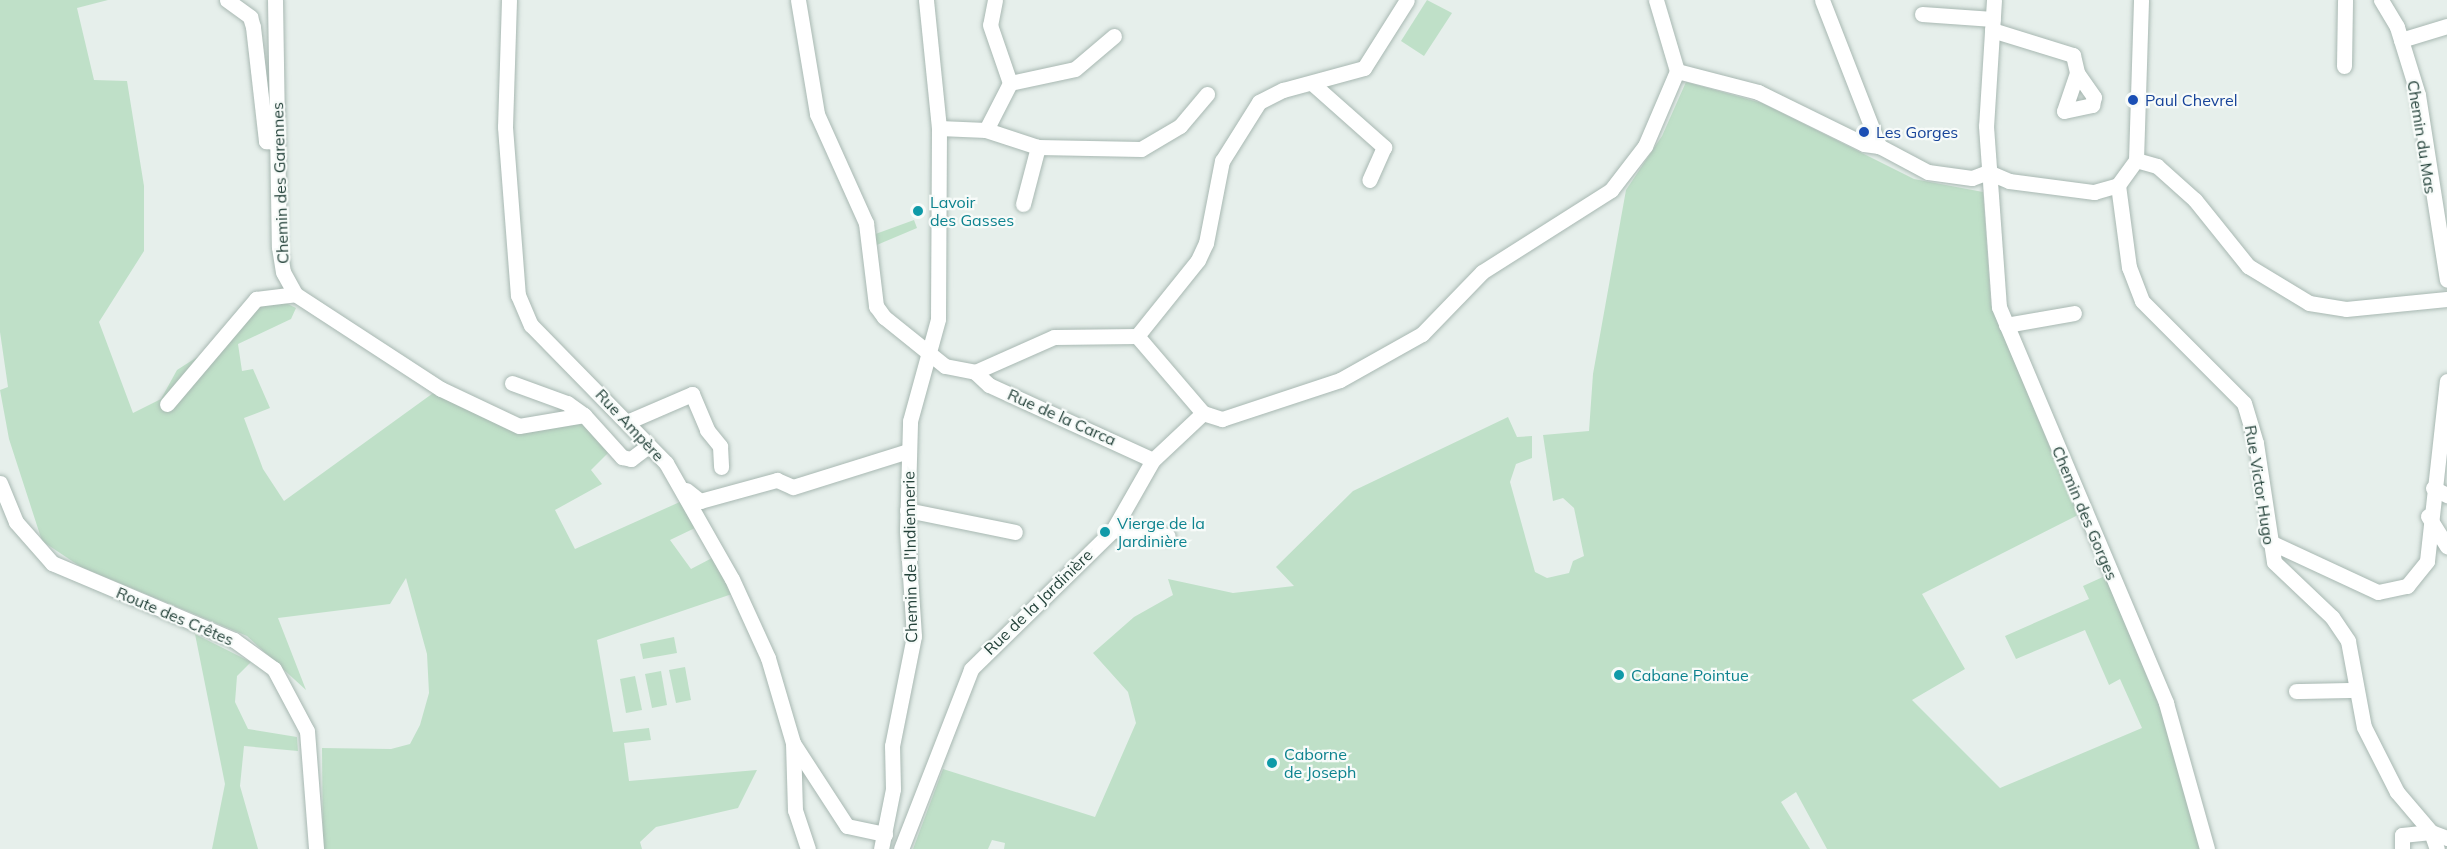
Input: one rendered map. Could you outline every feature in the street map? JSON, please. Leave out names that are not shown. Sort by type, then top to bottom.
[{"type":"street","points":[[227,0],[250,17],[254,27],[266,141],[277,142]]},
{"type":"street","name":"Chemin des Garennes","points":[[275,0],[279,247],[283,272],[295,294]]},
{"type":"street","name":"Rue Ampère","points":[[509,0],[505,127],[518,296],[531,326],[627,422],[684,490],[768,658],[793,743],[795,810],[808,849]]},
{"type":"street","points":[[798,0],[817,114],[859,204],[876,306],[945,366],[975,372],[1054,337],[1137,336]]},
{"type":"street","name":"Chemin de l'Indiennerie","points":[[793,743],[847,826],[883,842],[893,789],[892,747],[914,636],[907,510],[908,451],[914,400],[938,319],[939,128],[926,0]]},
{"type":"street","points":[[986,130],[1010,83],[990,25],[995,0]]},
{"type":"street","points":[[1137,336],[1198,260],[1206,243],[1222,161],[1259,102],[1283,90],[1314,85],[1365,68],[1407,0]]},
{"type":"street","points":[[1137,336],[1203,413],[1222,419],[1340,380],[1422,334],[1482,272],[1611,190],[1645,146],[1677,71],[1656,0]]},
{"type":"street","points":[[1822,0],[1879,146]]},
{"type":"street","name":"Chemin des Gorges","points":[[1994,0],[1988,172],[1996,292],[2006,325],[2166,703],[2207,849]]},
{"type":"street","points":[[1677,71],[1758,92],[1864,144],[1879,146],[1913,169],[1972,178],[1988,172],[2009,181],[2094,192],[2118,185],[2136,160],[2141,0]]},
{"type":"street","points":[[2344,66],[2345,0]]},
{"type":"street","name":"Chemin du Mas","points":[[2381,0],[2401,40],[2418,95],[2447,280]]},
{"type":"street","points":[[1922,14],[1992,24],[2014,39],[2073,55],[2076,73]]},
{"type":"street","points":[[2401,40],[2447,26]]},
{"type":"street","points":[[1010,83],[1075,69],[1114,36]]},
{"type":"street","points":[[1991,48],[2014,39]]},
{"type":"street","points":[[1314,85],[1384,147],[1370,180]]},
{"type":"street","points":[[939,128],[986,130],[1038,147],[1153,146],[1180,126],[1207,94]]},
{"type":"street","points":[[1023,204],[1038,147]]},
{"type":"street","points":[[2136,160],[2157,166],[2195,200],[2248,266],[2309,303],[2346,309],[2447,299]]},
{"type":"street","name":"Rue Victor Hugo","points":[[2118,185],[2129,267],[2142,301],[2244,403],[2256,443],[2268,542],[2274,562],[2344,634],[2354,690],[2364,727],[2397,792],[2431,831],[2437,849]]},
{"type":"street","points":[[167,404],[256,299],[295,294],[441,389],[519,426],[584,415]]},
{"type":"street","points":[[2006,325],[2074,313]]},
{"type":"street","name":"Rue de la Carca","points":[[975,372],[989,385],[1153,460]]},
{"type":"street","points":[[2268,542],[2378,592],[2397,592],[2427,561],[2428,516],[2444,434],[2447,381]]},
{"type":"street","points":[[512,383],[567,403],[584,415],[622,457],[631,459],[648,447]]},
{"type":"street","points":[[627,422],[692,394],[720,446],[721,467]]},
{"type":"street","name":"Rue de la Jardinière","points":[[901,849],[971,669],[1113,531],[1153,460],[1203,413]]},
{"type":"street","points":[[684,490],[700,501],[777,480],[793,487],[908,451]]},
{"type":"street","name":"Route des Crêtes","points":[[0,483],[16,522],[52,563],[234,640],[274,669],[291,693],[309,739],[316,849]]},
{"type":"street","points":[[2433,488],[2447,495]]},
{"type":"street","points":[[907,510],[1015,532]]},
{"type":"street","points":[[2428,516],[2447,546]]},
{"type":"street","points":[[1113,531],[1168,536]]},
{"type":"street","points":[[2296,691],[2354,690]]},
{"type":"street","points":[[2402,849],[2402,835],[2431,831],[2447,838]]},
{"type":"green space","points":[[0,0],[108,0],[77,8],[94,80],[127,81],[144,186],[144,251],[99,322],[133,413],[161,399],[177,370],[230,336],[258,302],[284,302],[296,308],[291,319],[238,344],[242,371],[253,369],[270,408],[244,418],[263,469],[284,501],[436,391],[515,430],[582,420],[609,452],[591,470],[602,484],[555,510],[575,549],[682,501],[697,527],[670,540],[691,569],[714,557],[732,594],[597,640],[613,732],[649,728],[651,740],[624,743],[629,781],[757,770],[738,808],[656,827],[640,842],[642,849],[323,849],[322,748],[391,749],[410,744],[420,725],[429,693],[427,654],[406,578],[390,604],[278,618],[306,690],[247,636],[81,567],[42,541],[9,439],[0,390],[8,387],[0,332]]},
{"type":"green space","points":[[1427,0],[1452,13],[1424,56],[1401,41]]},
{"type":"green space","points":[[1686,82],[1762,103],[1914,179],[1983,192],[1991,305],[2078,515],[1922,594],[1965,669],[1912,700],[2000,788],[2142,728],[2120,679],[2109,685],[2085,630],[2016,659],[2005,636],[2089,599],[2083,586],[2105,576],[2163,715],[2203,849],[1827,849],[1796,792],[1781,802],[1810,849],[1004,849],[1005,843],[992,840],[988,849],[913,849],[943,769],[1095,817],[1136,723],[1128,692],[1093,653],[1134,617],[1173,595],[1168,579],[1233,593],[1294,586],[1276,567],[1353,491],[1508,417],[1517,437],[1532,436],[1532,458],[1516,464],[1510,482],[1535,572],[1547,578],[1569,573],[1573,561],[1584,556],[1574,508],[1563,498],[1553,501],[1543,435],[1589,431],[1593,374],[1626,190],[1662,136]]},
{"type":"green space","points":[[914,220],[917,228],[872,247],[870,236]]},
{"type":"green space","points":[[195,634],[251,662],[237,676],[235,702],[248,729],[297,737],[298,751],[244,746],[240,786],[258,849],[212,849],[225,784]]},
{"type":"green space","points":[[674,637],[677,653],[643,659],[640,644]]},
{"type":"green space","points":[[685,667],[691,700],[676,703],[669,670]]},
{"type":"green space","points":[[661,671],[667,705],[652,708],[645,674]]},
{"type":"green space","points":[[635,676],[642,710],[626,713],[620,679]]},
{"type":"place","name":"Paul Chevrel","points":[[2133,100]]},
{"type":"place","name":"Les Gorges","points":[[1864,132]]},
{"type":"place","name":"Lavoir des Gasses","points":[[918,211]]},
{"type":"place","name":"Vierge de la Jardinière","points":[[1105,532]]},
{"type":"place","name":"Cabane Pointue","points":[[1619,675]]},
{"type":"place","name":"Caborne de Joseph","points":[[1272,763]]}]
